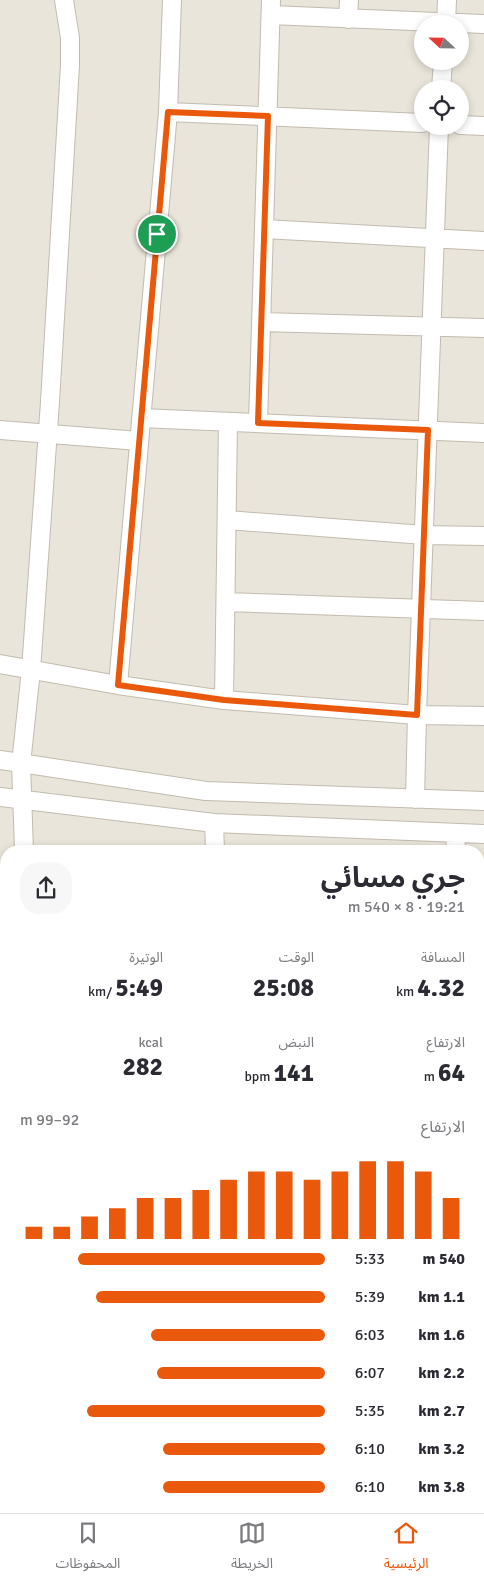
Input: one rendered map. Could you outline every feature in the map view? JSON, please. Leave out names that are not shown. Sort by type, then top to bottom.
[{"type":"street","points":[[24,845],[22,764],[31,670],[48,432],[70,65],[70,38],[64,0]]},
{"type":"street","points":[[118,685],[168,112],[172,0]]},
{"type":"street","points":[[348,18],[349,0]]},
{"type":"street","points":[[446,15],[447,0]]},
{"type":"street","points":[[258,423],[271,8],[348,18],[414,21]]},
{"type":"street","points":[[469,24],[484,24]]},
{"type":"street","points":[[168,112],[414,124]]},
{"type":"street","points":[[469,125],[484,126]]},
{"type":"street","points":[[415,799],[439,135]]},
{"type":"street","points":[[264,230],[484,241]]},
{"type":"street","points":[[261,322],[484,328]]},
{"type":"street","points":[[141,418],[484,433]]},
{"type":"street","points":[[224,700],[227,602],[228,422]]},
{"type":"street","points":[[0,430],[48,432],[139,441]]},
{"type":"street","points":[[227,520],[424,535],[484,536]]},
{"type":"street","points":[[227,602],[484,611]]},
{"type":"street","points":[[0,664],[118,685],[224,700],[417,715],[484,716]]},
{"type":"street","points":[[0,760],[206,791],[484,801]]},
{"type":"street","points":[[0,797],[214,824],[484,834]]},
{"type":"street","points":[[214,824],[215,845]]},
{"type":"street","points":[[455,834],[456,845]]},
{"type":"shaded area","points":[[0,0],[484,0],[484,845],[0,845]]},
{"type":"route","points":[[168,112],[268,116],[258,423],[428,430],[417,715],[224,700],[118,685],[157,234],[168,112]]}]
